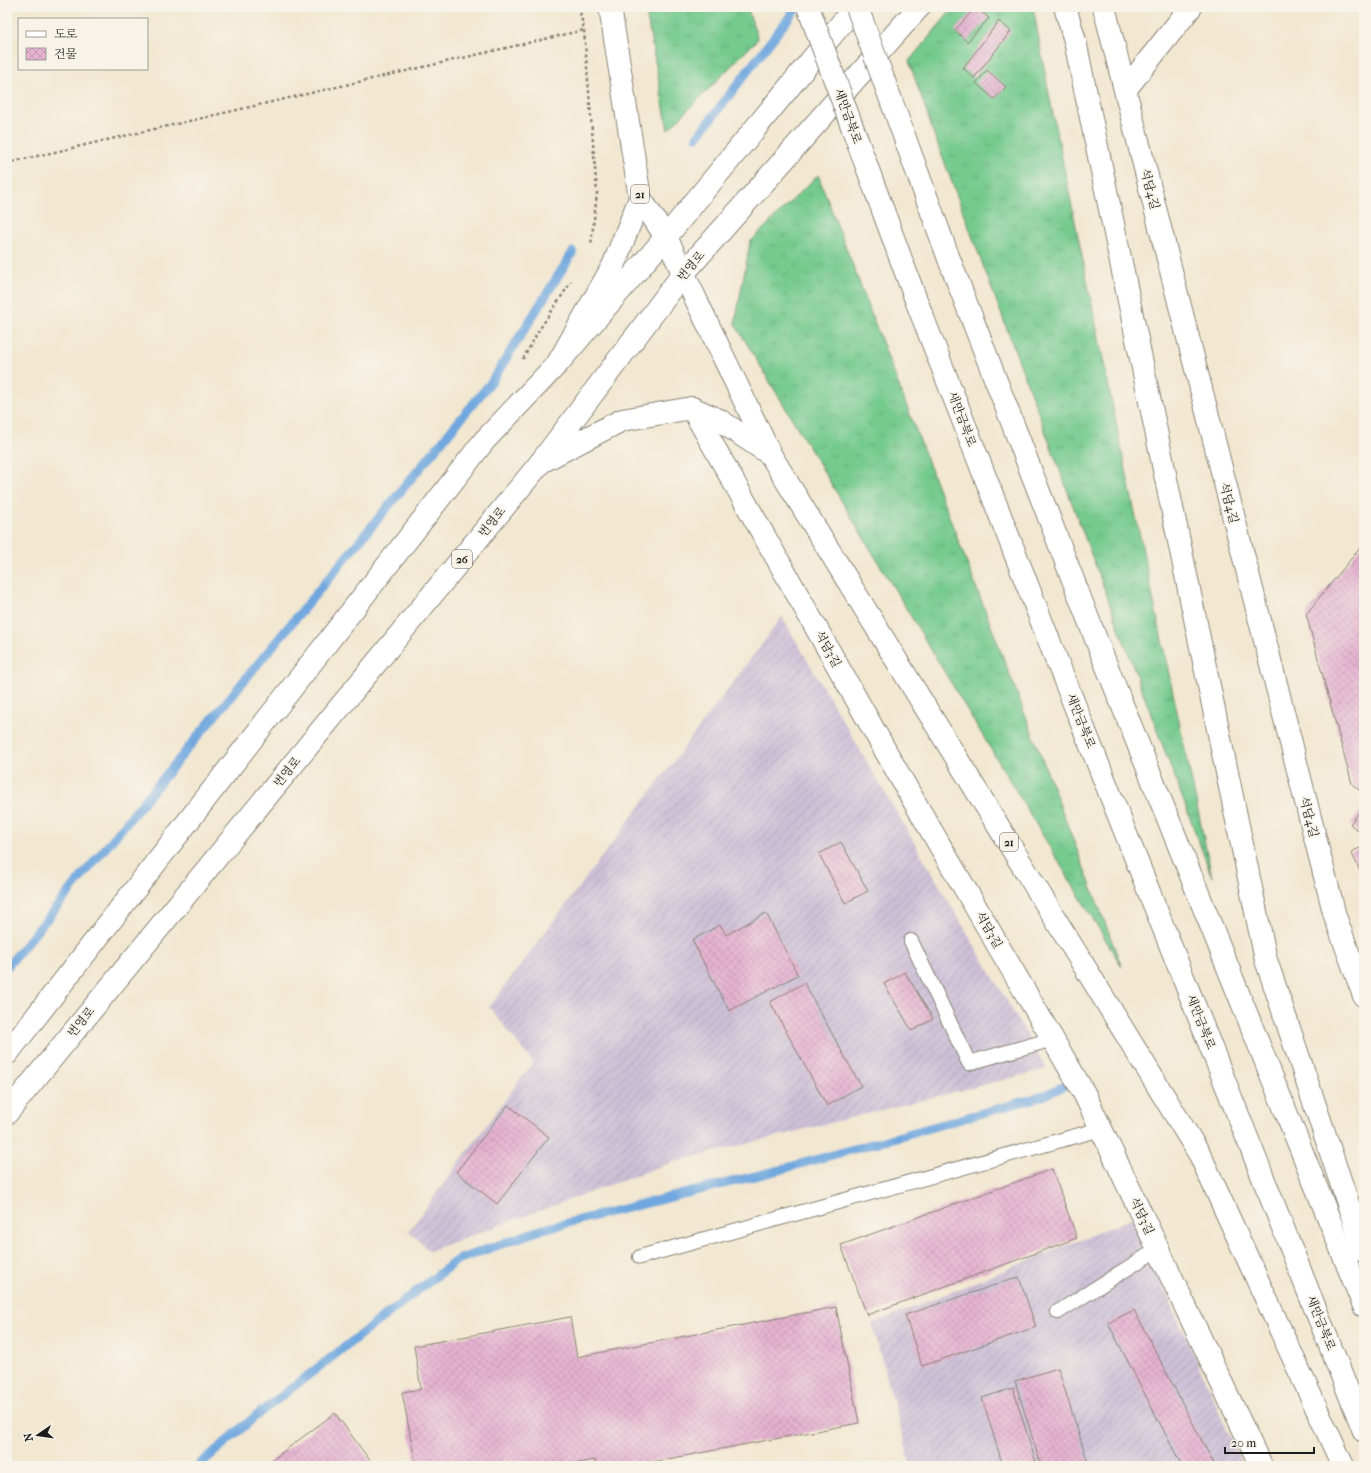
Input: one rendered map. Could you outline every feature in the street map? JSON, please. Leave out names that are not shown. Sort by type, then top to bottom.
[{"type":"main road","name":"21","points":[[558,363],[613,266],[640,198],[610,7]]},
{"type":"main road","name":"새만금북로","points":[[808,7],[916,300],[1075,705],[1364,1431]]},
{"type":"main road","points":[[7,1054],[484,441],[558,363],[666,237],[856,7]]},
{"type":"main road","points":[[856,7],[949,259],[1099,647],[1364,1306]]},
{"type":"main road","name":"번영로","points":[[7,1113],[541,462],[683,274],[919,7]]},
{"type":"main road","points":[[1065,7],[1075,41],[1266,960],[1364,1251]]},
{"type":"main road","points":[[1075,41],[1077,7]]},
{"type":"main road","name":"석담4길","points":[[1104,7],[1334,916],[1364,996]]},
{"type":"main road","points":[[1124,90],[1191,7]]},
{"type":"main road","points":[[640,198],[666,237],[770,454]]},
{"type":"main road","name":"21","points":[[692,408],[719,420],[770,454],[1200,1155],[1343,1466]]},
{"type":"main road","points":[[541,462],[622,420],[692,408]]},
{"type":"main road","name":"석담3길","points":[[692,408],[911,796],[1084,1093],[1261,1466]]},
{"type":"lane","points":[[911,941],[969,1063],[1052,1039]]},
{"type":"lane","points":[[640,1258],[1102,1130]]},
{"type":"lane","points":[[1058,1312],[1158,1249]]},
{"type":"path","points":[[579,7],[584,30],[597,193],[591,246]]},
{"type":"path","points":[[7,163],[584,30]]},
{"type":"path","points":[[521,362],[539,330],[573,279]]},
{"type":"shaded area","points":[[782,617],[1047,1069],[670,1163],[429,1251],[409,1231],[533,1062],[489,1007]]},
{"type":"shaded area","points":[[1133,1218],[1243,1466],[911,1466],[872,1324]]},
{"type":"green space","points":[[645,7],[747,7],[758,39],[668,130]]},
{"type":"green space","points":[[954,7],[1033,7],[1048,89],[1121,447],[1212,877],[935,137],[909,61]]},
{"type":"green space","points":[[818,175],[1122,967],[735,324],[750,242]]},
{"type":"building","points":[[976,7],[989,18],[967,42],[955,30]]},
{"type":"building","points":[[999,21],[1011,31],[974,78],[963,68]]},
{"type":"building","points":[[987,70],[1006,87],[994,99],[976,83]]},
{"type":"building","points":[[1364,543],[1364,794],[1352,784],[1306,614]]},
{"type":"building","points":[[1361,810],[1364,813],[1364,835],[1350,824]]},
{"type":"building","points":[[841,842],[868,891],[845,903],[819,854]]},
{"type":"building","points":[[1364,846],[1364,879],[1351,852]]},
{"type":"building","points":[[766,913],[798,975],[729,1011],[692,940],[720,925],[726,935]]},
{"type":"building","points":[[905,972],[933,1019],[912,1031],[884,984]]},
{"type":"building","points":[[804,983],[861,1086],[827,1106],[770,1002]]},
{"type":"building","points":[[508,1105],[549,1137],[497,1204],[456,1172]]},
{"type":"building","points":[[1052,1169],[1077,1238],[867,1315],[841,1245]]},
{"type":"building","points":[[1019,1277],[1036,1327],[922,1366],[905,1315]]},
{"type":"building","points":[[836,1307],[859,1423],[641,1464],[642,1466],[596,1466],[595,1460],[560,1466],[416,1466],[402,1392],[421,1389],[414,1346],[570,1317],[577,1357]]},
{"type":"building","points":[[1134,1310],[1215,1466],[1182,1466],[1108,1323]]},
{"type":"building","points":[[1058,1368],[1089,1466],[1041,1466],[1015,1381]]},
{"type":"building","points":[[1013,1388],[1037,1466],[1003,1466],[982,1398]]},
{"type":"building","points":[[335,1413],[374,1466],[264,1466]]},
{"type":"waterway","points":[[697,137],[797,7]]},
{"type":"waterway","points":[[7,967],[492,381],[573,252]]},
{"type":"waterway","points":[[198,1466],[257,1415],[457,1260],[543,1229],[779,1170],[1043,1096],[1064,1086]]}]
